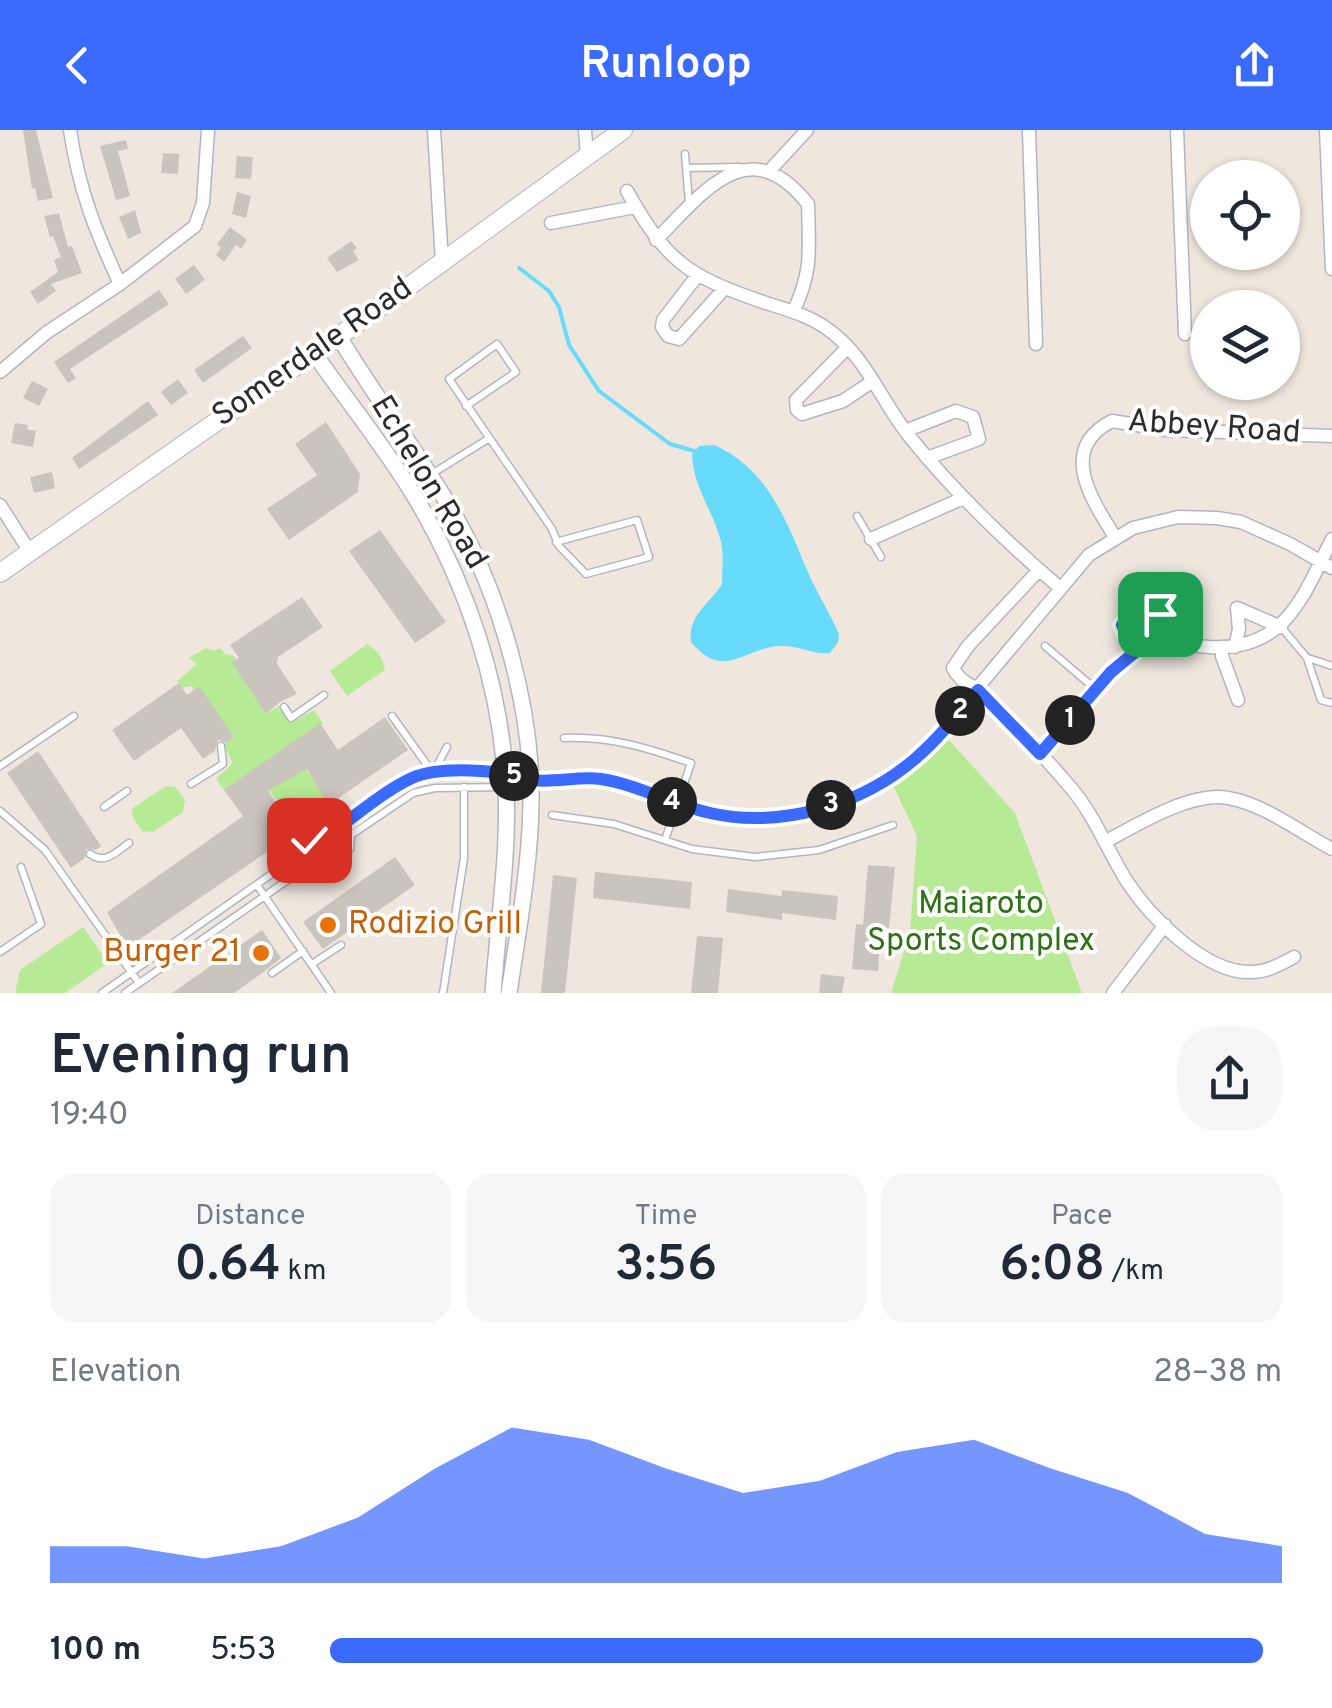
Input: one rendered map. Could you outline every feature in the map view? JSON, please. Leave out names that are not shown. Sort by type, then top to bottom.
[{"type":"main road","name":"Somerdale Road","points":[[0,572],[314,353],[623,130]]},
{"type":"street","points":[[70,130],[76,170],[90,217],[120,284]]},
{"type":"street","points":[[0,372],[195,226],[203,203],[208,130]]},
{"type":"street","points":[[434,130],[442,262]]},
{"type":"street","points":[[585,130],[587,156]]},
{"type":"street","points":[[772,168],[807,130]]},
{"type":"street","points":[[1029,130],[1036,344]]},
{"type":"street","points":[[1177,130],[1186,334]]},
{"type":"street","points":[[1326,130],[1332,270]]},
{"type":"street","points":[[656,240],[725,173],[740,167],[772,168],[808,204],[810,268],[793,312]]},
{"type":"street","points":[[626,191],[656,240],[676,262],[724,289],[819,323],[848,348],[904,431],[962,498],[1059,588]]},
{"type":"street","points":[[552,223],[636,207]]},
{"type":"street","points":[[697,276],[663,320],[662,327],[668,336],[679,339],[688,332],[724,289]]},
{"type":"street","name":"Echelon Road","points":[[338,335],[430,475],[468,541],[489,590],[516,676],[531,780],[526,870],[509,993]]},
{"type":"street","points":[[848,348],[796,400],[796,410],[802,414],[843,402],[873,381]]},
{"type":"street","name":"Echelon Road","points":[[314,353],[434,530],[467,604],[494,692],[506,780],[507,830],[493,993]]},
{"type":"street","points":[[904,431],[956,411],[974,419],[980,438],[927,458]]},
{"type":"street","name":"Abbey Road","points":[[1114,537],[1088,494],[1083,468],[1092,433],[1112,421],[1168,430],[1332,436]]},
{"type":"street","points":[[870,538],[962,498]]},
{"type":"street","points":[[0,505],[30,552]]},
{"type":"street","points":[[531,780],[605,780],[712,814],[752,818],[793,814],[847,800],[881,784],[913,761],[978,690],[1088,555],[1132,528],[1178,517],[1217,518],[1257,528],[1326,565]]},
{"type":"street","points":[[1040,754],[1134,653],[1170,646],[1229,647],[1253,643],[1281,627],[1326,565],[1332,539]]},
{"type":"street","points":[[1039,570],[968,646],[953,668],[958,678],[978,690],[1088,810],[1126,880],[1165,926],[1208,960],[1231,970],[1262,971],[1294,956]]},
{"type":"street","points":[[1238,700],[1222,656],[1239,629],[1237,608],[1281,627]]},
{"type":"street","points":[[1105,842],[1137,824],[1196,800],[1214,797],[1242,802],[1332,850]]},
{"type":"street","points":[[1114,993],[1165,926]]},
{"type":"street","points":[[484,993],[495,960]]},
{"type":"lane","points":[[685,154],[689,206]]},
{"type":"lane","points":[[686,168],[740,167]]},
{"type":"lane","points":[[466,406],[516,372],[497,344],[449,379],[466,406],[488,439],[552,529],[556,542],[586,574],[649,556],[636,520],[556,542]]},
{"type":"lane","points":[[430,475],[488,439]]},
{"type":"lane","points":[[857,516],[880,557]]},
{"type":"lane","points":[[1134,653],[1122,625],[1137,618],[1169,616],[1170,646]]},
{"type":"lane","points":[[1281,627],[1307,658],[1321,700],[1332,704]]},
{"type":"lane","points":[[1044,646],[1096,690]]},
{"type":"lane","points":[[1307,658],[1332,666]]},
{"type":"lane","points":[[284,707],[292,718],[324,695]]},
{"type":"lane","points":[[0,766],[74,716]]},
{"type":"lane","points":[[392,716],[432,773]]},
{"type":"lane","points":[[564,738],[630,742],[692,763],[664,840]]},
{"type":"lane","points":[[191,784],[222,764],[222,746]]},
{"type":"lane","points":[[432,773],[447,748]]},
{"type":"lane","points":[[342,825],[411,778],[432,773],[531,780]]},
{"type":"lane","points":[[351,835],[414,792],[531,780]]},
{"type":"lane","points":[[443,993],[464,858],[464,787]]},
{"type":"lane","points":[[104,807],[127,791]]},
{"type":"lane","points":[[0,811],[45,850],[139,984]]},
{"type":"lane","points":[[552,816],[614,824],[692,849],[755,857],[819,850],[893,825]]},
{"type":"lane","points":[[102,993],[310,847],[311,833],[322,823],[336,822],[351,835],[350,849],[340,859],[318,859],[126,993]]},
{"type":"lane","points":[[90,854],[98,859],[107,858],[129,843]]},
{"type":"lane","points":[[0,952],[41,924],[21,867]]},
{"type":"lane","points":[[257,885],[332,993]]},
{"type":"lane","points":[[312,964],[341,945]]},
{"type":"lane","points":[[272,973],[302,951]]},
{"type":"green space","points":[[367,644],[379,655],[385,670],[347,696],[330,671]]},
{"type":"green space","points":[[206,648],[220,648],[234,656],[232,662],[266,714],[279,706],[293,722],[314,710],[323,723],[290,745],[329,804],[297,826],[253,770],[224,790],[216,779],[233,763],[224,745],[234,737],[199,687],[183,688],[177,681],[197,664],[189,658]]},
{"type":"green space","name":"Maiaroto Sports Complex","points":[[948,739],[1015,813],[1082,993],[891,993],[910,932],[917,836],[893,785]]},
{"type":"green space","points":[[166,786],[175,787],[185,800],[183,812],[153,832],[142,831],[132,816],[133,808]]},
{"type":"green space","points":[[324,826],[340,829],[346,844],[333,855],[312,856],[320,830]]},
{"type":"green space","points":[[83,927],[108,963],[65,993],[15,993],[20,970]]},
{"type":"water","points":[[714,445],[750,469],[775,501],[839,634],[830,653],[781,646],[724,661],[703,654],[691,642],[696,617],[722,584],[721,542],[696,478],[692,455],[699,446]]},
{"type":"building","points":[[23,130],[36,130],[53,198],[38,201],[35,188],[32,189]]},
{"type":"building","points":[[126,140],[128,149],[118,151],[130,196],[116,200],[100,146]]},
{"type":"building","points":[[163,153],[179,154],[178,174],[161,173]]},
{"type":"building","points":[[237,156],[253,157],[251,179],[235,178]]},
{"type":"building","points":[[237,192],[251,196],[246,218],[232,214]]},
{"type":"building","points":[[135,210],[141,233],[128,239],[119,217]]},
{"type":"building","points":[[59,213],[68,247],[72,246],[82,273],[51,284],[56,291],[38,304],[30,292],[58,272],[54,260],[61,257],[44,216]]},
{"type":"building","points":[[230,227],[247,240],[241,249],[236,245],[224,262],[216,255],[221,248],[217,244]]},
{"type":"building","points":[[351,241],[359,260],[337,272],[327,258]]},
{"type":"building","points":[[194,265],[205,280],[186,294],[175,279]]},
{"type":"building","points":[[159,290],[169,304],[70,369],[76,378],[68,383],[54,362]]},
{"type":"building","points":[[243,336],[252,348],[203,383],[194,370]]},
{"type":"building","points":[[178,379],[188,393],[171,405],[161,392]]},
{"type":"building","points":[[32,381],[48,389],[39,406],[23,398]]},
{"type":"building","points":[[148,401],[158,415],[79,469],[72,458]]},
{"type":"building","points":[[326,422],[360,474],[358,492],[289,540],[267,509],[317,475],[295,444]]},
{"type":"building","points":[[15,423],[36,431],[33,447],[11,443]]},
{"type":"building","points":[[52,472],[55,488],[34,493],[30,477]]},
{"type":"building","points":[[380,530],[446,622],[415,643],[349,551]]},
{"type":"building","points":[[302,597],[323,627],[278,657],[277,664],[297,694],[266,714],[231,662],[239,658],[230,645]]},
{"type":"building","points":[[179,683],[187,695],[199,686],[234,737],[227,743],[218,740],[215,751],[203,759],[181,728],[134,761],[112,730]]},
{"type":"building","points":[[385,717],[408,750],[334,805],[325,800],[307,769],[268,791],[294,822],[296,832],[138,944],[133,947],[124,942],[107,912],[243,816],[224,790],[320,723],[338,750]]},
{"type":"building","points":[[38,751],[101,846],[86,849],[85,858],[71,868],[7,773]]},
{"type":"building","points":[[395,857],[415,885],[323,949],[303,922]]},
{"type":"building","points":[[868,865],[895,867],[889,928],[881,927],[878,971],[852,969],[856,924],[863,925]]},
{"type":"building","points":[[595,872],[692,882],[690,909],[593,898]]},
{"type":"building","points":[[553,875],[577,878],[565,993],[541,993]]},
{"type":"building","points":[[728,889],[782,896],[782,890],[838,896],[836,920],[782,913],[782,920],[726,912]]},
{"type":"building","points":[[262,930],[281,958],[234,993],[172,993]]},
{"type":"building","points":[[697,936],[723,938],[718,993],[691,993]]},
{"type":"building","points":[[821,974],[845,977],[842,993],[819,993]]},
{"type":"waterway","points":[[519,268],[549,291],[559,307],[569,345],[599,391],[670,444],[698,452]]},
{"type":"place","name":"Rodizio Grill","points":[[328,925]]},
{"type":"place","name":"Burger 21","points":[[261,953]]},
{"type":"route","points":[[309,840],[322,823],[342,825],[411,778],[432,773],[605,780],[692,809],[732,817],[771,817],[816,810],[881,784],[901,770],[926,750],[978,690],[1040,754],[1111,672],[1134,653],[1122,625],[1160,614]]}]
